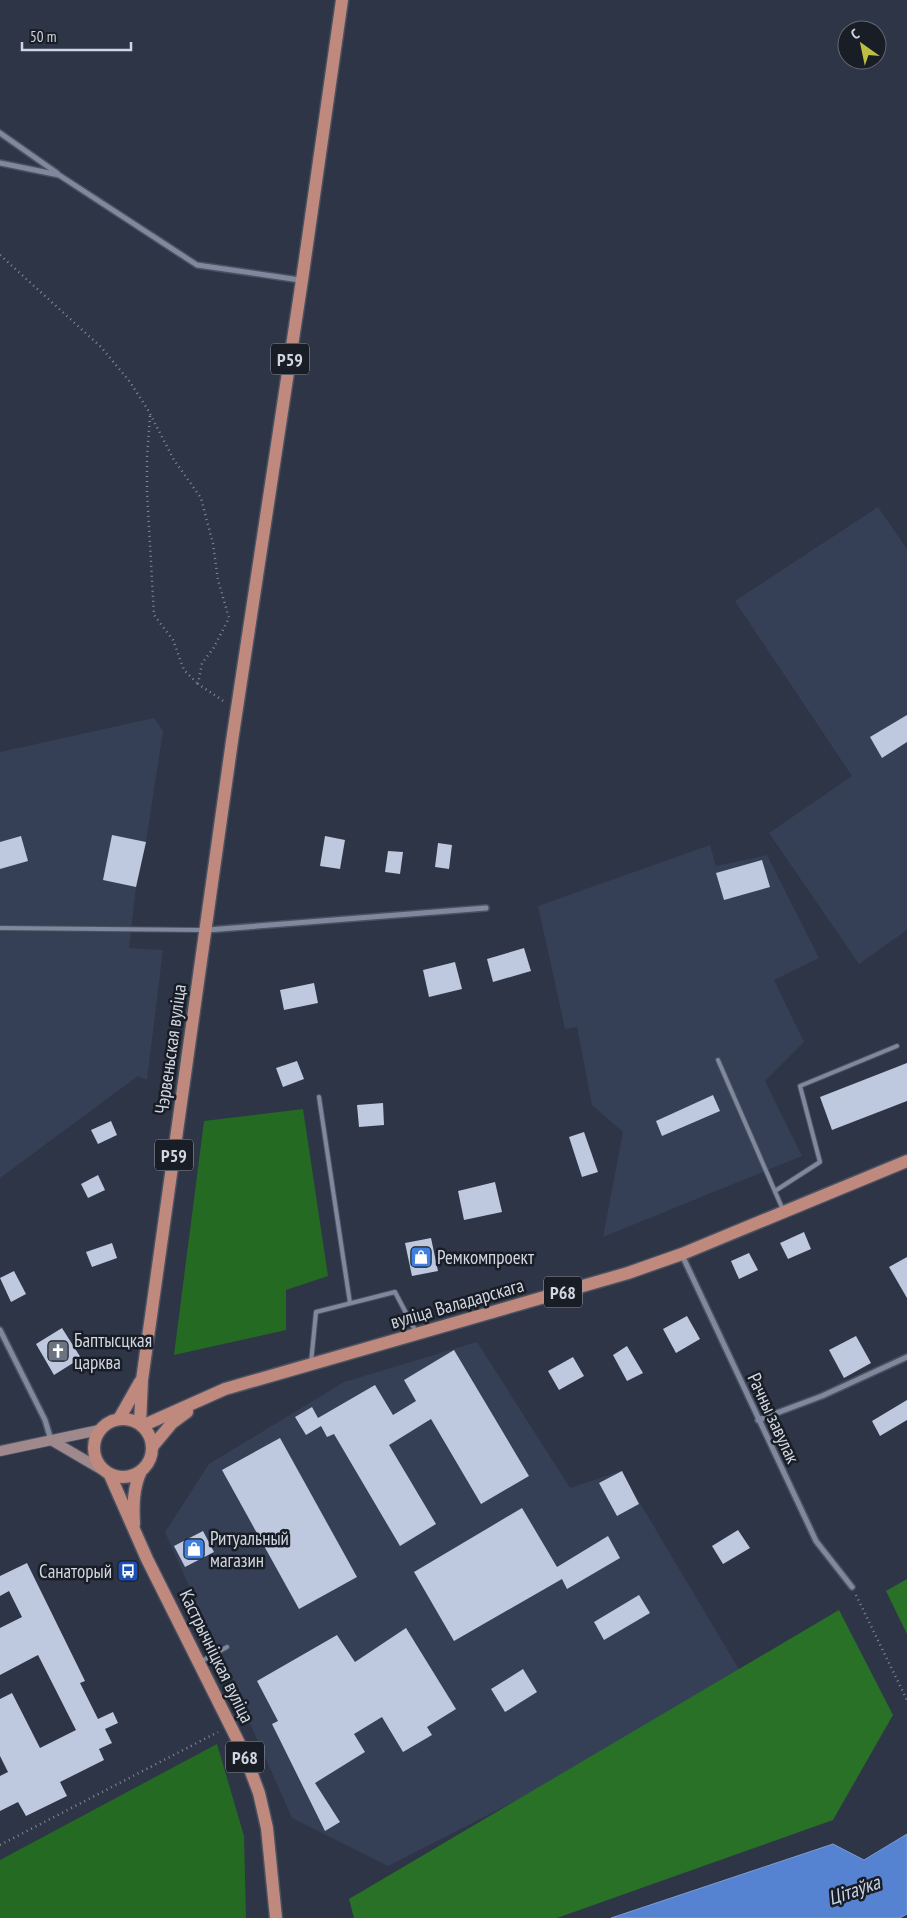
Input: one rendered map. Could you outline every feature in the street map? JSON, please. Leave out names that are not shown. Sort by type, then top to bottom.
[{"type":"main road","name":"Р59","points":[[206,930],[232,741],[302,280],[342,0]]},
{"type":"main road","name":"Чэрвеньская вуліца","points":[[141,1425],[142,1380],[206,930]]},
{"type":"main road","name":"вуліца Валадарскага","points":[[141,1425],[225,1389],[628,1273],[682,1254],[907,1161]]},
{"type":"main road","name":"Чэрвеньская вуліца","points":[[119,1419],[142,1380]]},
{"type":"main road","name":"вуліца Валадарскага","points":[[152,1447],[172,1422],[210,1395]]},
{"type":"main road","points":[[99,1430],[104,1425],[119,1419],[133,1421],[141,1425],[149,1435],[152,1447]]},
{"type":"main road","name":"Р68","points":[[99,1430],[95,1437],[93,1452],[99,1466],[107,1473]]},
{"type":"main road","name":"Р68","points":[[142,1471],[150,1460],[152,1447]]},
{"type":"main road","points":[[107,1473],[126,1478],[142,1471]]},
{"type":"main road","name":"Кастрычніцкая вуліца","points":[[135,1532],[133,1503],[136,1485],[142,1471]]},
{"type":"main road","name":"Кастрычніцкая вуліца","points":[[107,1473],[244,1754],[259,1793],[267,1828],[276,1918]]},
{"type":"street","points":[[0,133],[59,175],[197,265],[302,280]]},
{"type":"street","points":[[0,163],[59,175]]},
{"type":"street","points":[[206,930],[486,908]]},
{"type":"street","name":"Рачны завулак","points":[[682,1254],[816,1541],[852,1587]]},
{"type":"street","points":[[0,1330],[45,1420],[50,1440],[107,1473]]},
{"type":"street","points":[[758,1420],[822,1396],[907,1357]]},
{"type":"street","points":[[0,1451],[99,1430]]},
{"type":"lane","points":[[0,928],[206,930]]},
{"type":"lane","points":[[775,1191],[820,1162],[800,1086],[897,1046]]},
{"type":"lane","points":[[718,1060],[784,1212]]},
{"type":"lane","points":[[319,1097],[350,1303]]},
{"type":"lane","points":[[310,1365],[316,1312],[395,1292],[417,1334]]},
{"type":"lane","points":[[199,1663],[226,1647]]},
{"type":"path","points":[[0,255],[100,346],[130,382],[174,460],[201,498],[213,544],[218,580],[229,618],[213,649],[202,663],[198,684]]},
{"type":"path","points":[[150,415],[147,492],[154,615],[173,640],[184,670],[198,684],[225,702],[224,711]]},
{"type":"path","points":[[852,1587],[907,1700]]},
{"type":"path","points":[[0,1845],[218,1732]]},
{"type":"shaded area","points":[[878,507],[907,549],[907,930],[859,964],[769,833],[852,776],[735,601]]},
{"type":"shaded area","points":[[154,718],[163,731],[146,842],[136,887],[129,948],[163,950],[147,1080],[138,1076],[0,1178],[0,752]]},
{"type":"shaded area","points":[[710,845],[716,866],[767,855],[819,958],[774,980],[804,1042],[765,1081],[802,1156],[603,1237],[623,1132],[592,1105],[577,1027],[565,1029],[538,906]]},
{"type":"shaded area","points":[[477,1342],[570,1488],[621,1471],[747,1683],[388,1866],[292,1818],[165,1532],[209,1464],[344,1382]]},
{"type":"green space","points":[[303,1109],[328,1276],[286,1290],[286,1330],[174,1355],[204,1121]]},
{"type":"green space","points":[[907,1579],[907,1634],[886,1591]]},
{"type":"green space","points":[[839,1610],[893,1715],[833,1820],[557,1918],[354,1918],[349,1899]]},
{"type":"green space","points":[[217,1744],[244,1836],[246,1918],[0,1918],[0,1860]]},
{"type":"water","name":"Цітаўка","points":[[907,1834],[907,1914],[900,1918],[611,1918],[833,1844],[864,1860]]},
{"type":"building","points":[[907,715],[907,742],[882,758],[870,737]]},
{"type":"building","points":[[112,835],[146,842],[136,887],[103,880]]},
{"type":"building","points":[[21,836],[28,861],[0,869],[0,842]]},
{"type":"building","points":[[325,836],[345,840],[340,869],[320,866]]},
{"type":"building","points":[[438,843],[452,845],[449,869],[435,867]]},
{"type":"building","points":[[388,851],[403,852],[400,874],[385,872]]},
{"type":"building","points":[[762,860],[770,887],[724,900],[716,873]]},
{"type":"building","points":[[524,948],[531,971],[493,982],[487,959]]},
{"type":"building","points":[[455,962],[462,989],[429,997],[423,970]]},
{"type":"building","points":[[314,983],[318,1003],[284,1010],[280,990]]},
{"type":"building","points":[[297,1061],[304,1079],[283,1087],[276,1068]]},
{"type":"building","points":[[907,1063],[907,1101],[832,1130],[820,1097]]},
{"type":"building","points":[[713,1095],[720,1111],[662,1136],[656,1121]]},
{"type":"building","points":[[383,1103],[384,1125],[359,1127],[357,1105]]},
{"type":"building","points":[[111,1121],[117,1135],[98,1144],[91,1130]]},
{"type":"building","points":[[584,1132],[598,1172],[582,1177],[569,1137]]},
{"type":"building","points":[[98,1175],[105,1190],[88,1198],[81,1184]]},
{"type":"building","points":[[495,1182],[502,1212],[464,1220],[458,1191]]},
{"type":"building","points":[[804,1232],[811,1249],[788,1259],[780,1243]]},
{"type":"building","name":"Ремкомпроект","points":[[431,1238],[438,1271],[412,1276],[405,1243]]},
{"type":"building","points":[[112,1243],[117,1258],[92,1267],[86,1252]]},
{"type":"building","points":[[749,1253],[758,1270],[739,1279],[731,1261]]},
{"type":"building","points":[[907,1257],[907,1298],[889,1267]]},
{"type":"building","points":[[14,1271],[26,1294],[11,1302],[0,1278]]},
{"type":"building","points":[[687,1316],[700,1339],[676,1353],[663,1329]]},
{"type":"building","name":"Баптысцкая царква","points":[[62,1328],[81,1358],[54,1375],[36,1344]]},
{"type":"building","points":[[856,1336],[871,1363],[844,1378],[829,1350]]},
{"type":"building","points":[[627,1346],[643,1373],[627,1381],[613,1355]]},
{"type":"building","points":[[454,1350],[529,1476],[481,1504],[431,1419],[389,1445],[436,1524],[400,1546],[334,1434],[327,1437],[321,1426],[306,1435],[295,1417],[312,1407],[318,1418],[375,1385],[393,1415],[416,1401],[404,1380]]},
{"type":"building","points":[[573,1357],[584,1376],[559,1390],[548,1371]]},
{"type":"building","points":[[907,1400],[907,1420],[880,1436],[872,1421]]},
{"type":"building","points":[[280,1438],[357,1577],[299,1609],[222,1470]]},
{"type":"building","points":[[622,1471],[639,1504],[617,1516],[599,1483]]},
{"type":"building","points":[[522,1508],[557,1567],[608,1536],[620,1558],[567,1589],[562,1579],[454,1641],[414,1572]]},
{"type":"building","points":[[738,1530],[750,1548],[723,1564],[712,1546]]},
{"type":"building","name":"Ритуальный магазин","points":[[203,1531],[214,1552],[185,1567],[174,1546]]},
{"type":"building","points":[[27,1563],[85,1681],[80,1683],[98,1719],[113,1712],[118,1723],[105,1729],[112,1743],[99,1749],[104,1760],[60,1782],[67,1796],[26,1816],[18,1802],[0,1811],[0,1776],[8,1772],[0,1756],[0,1699],[12,1693],[40,1748],[76,1730],[38,1655],[0,1675],[0,1628],[22,1617],[9,1591],[0,1596],[0,1576]]},
{"type":"building","points":[[639,1595],[650,1613],[604,1640],[594,1622]]},
{"type":"building","points":[[406,1628],[456,1709],[427,1727],[432,1735],[403,1752],[382,1717],[354,1734],[365,1752],[315,1783],[340,1822],[325,1831],[272,1724],[278,1721],[257,1681],[337,1635],[355,1662]]},
{"type":"building","points":[[523,1669],[537,1692],[505,1712],[491,1689]]},
{"type":"place","name":"Ремкомпроект","points":[[421,1257]]},
{"type":"place","name":"Баптысцкая царква","points":[[58,1351]]},
{"type":"place","name":"Ритуальный магазин","points":[[194,1549]]},
{"type":"place","name":"Санаторый","points":[[128,1571]]}]
